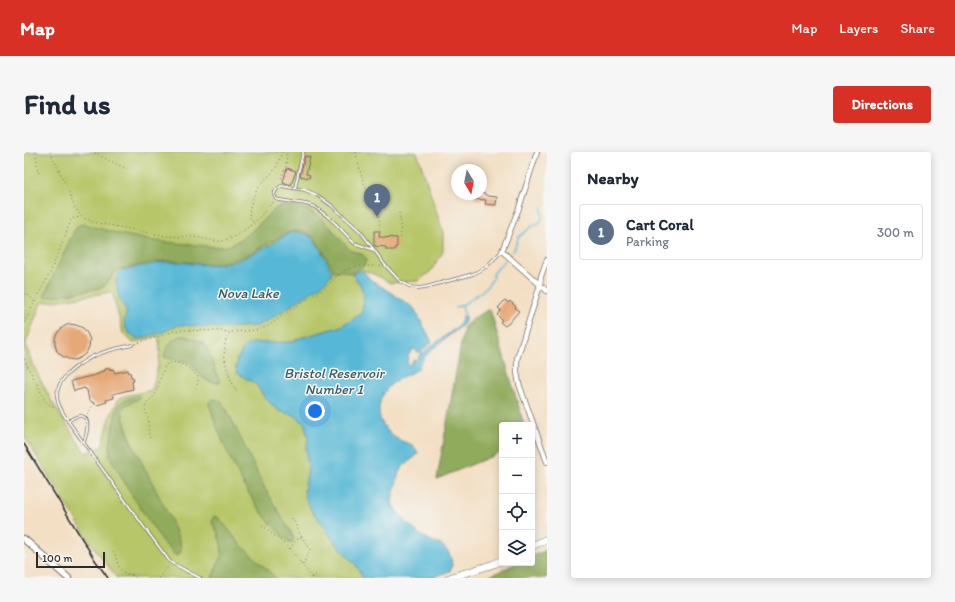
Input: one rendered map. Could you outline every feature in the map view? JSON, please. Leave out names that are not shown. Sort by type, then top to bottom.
[{"type":"highway","points":[[535,545],[547,539]]},
{"type":"highway","points":[[449,578],[499,562]]},
{"type":"main road","points":[[24,539],[68,578]]},
{"type":"street","points":[[537,152],[519,208],[502,251],[547,292]]},
{"type":"street","points":[[547,260],[517,359],[516,372],[547,462]]},
{"type":"lane","points":[[295,188],[303,152]]},
{"type":"lane","points":[[374,250],[354,243],[331,219],[315,208],[306,204],[276,199],[274,193],[281,186],[305,190],[317,194],[361,232],[385,265],[400,281],[411,287],[421,288],[473,274],[486,267],[502,251]]},
{"type":"lane","points":[[132,345],[98,354],[70,371],[62,380],[58,389],[57,395],[59,406],[68,421],[165,556],[172,563],[200,578]]},
{"type":"lane","points":[[68,421],[78,416],[85,418],[87,421],[87,433],[84,442]]},
{"type":"path","points":[[36,152],[39,175]]},
{"type":"path","points":[[50,152],[75,208],[82,217],[93,222],[152,234],[195,237],[222,241],[231,238],[254,223],[264,214],[276,199]]},
{"type":"path","points":[[95,152],[127,169]]},
{"type":"path","points":[[254,223],[250,217],[253,198],[261,184],[275,169],[282,152]]},
{"type":"path","points":[[279,187],[286,166],[287,152]]},
{"type":"path","points":[[356,152],[368,194],[378,215],[379,228]]},
{"type":"path","points":[[399,213],[401,240]]},
{"type":"path","points":[[24,323],[51,270],[71,220],[82,217]]},
{"type":"path","points":[[132,345],[181,330],[230,332],[258,330],[268,326],[292,309],[324,290],[340,273],[347,269],[358,266],[385,265]]},
{"type":"path","points":[[24,294],[30,296],[34,302]]},
{"type":"path","points":[[230,332],[225,343],[225,356],[227,369],[236,391]]},
{"type":"path","points":[[24,359],[46,402],[51,406],[59,406]]},
{"type":"path","points":[[150,438],[148,433],[146,404],[155,395],[165,365],[174,362],[191,369],[198,377],[196,388]]},
{"type":"path","points":[[85,418],[93,405]]},
{"type":"path","points":[[292,518],[310,549],[302,565]]},
{"type":"path","points":[[262,525],[290,549],[312,577],[318,575]]},
{"type":"path","points":[[290,549],[296,540],[302,537]]},
{"type":"path","points":[[113,550],[123,572],[137,578]]},
{"type":"path","points":[[158,578],[172,563]]},
{"type":"green space","points":[[24,152],[417,152],[443,232],[443,252],[431,271],[418,281],[390,283],[374,274],[362,270],[353,274],[363,291],[364,296],[362,312],[352,320],[339,327],[300,338],[292,342],[254,343],[244,347],[237,360],[236,368],[237,373],[256,384],[265,398],[279,411],[294,415],[305,425],[308,440],[306,448],[308,469],[304,491],[311,510],[326,528],[332,539],[356,565],[362,576],[365,578],[117,578],[88,539],[24,436]],"holes":[[[112,292],[123,333],[133,343],[158,336],[160,349],[152,390],[125,396],[119,399],[111,414],[102,447],[85,453],[52,402],[32,363],[26,343],[41,303]]]},
{"type":"green space","points":[[281,206],[303,208],[320,218],[334,231],[348,248],[366,258],[366,261],[362,267],[352,273],[334,271],[317,241],[307,233],[296,231],[284,235],[247,255],[228,261],[209,264],[170,261],[149,263],[120,269],[114,273],[106,285],[97,289],[49,297],[44,296],[75,229],[79,225],[83,224],[124,235],[155,241],[216,247],[227,246],[245,236],[275,209]]},
{"type":"green space","points":[[490,309],[523,422],[499,422],[499,453],[437,479],[464,327],[473,318]]},
{"type":"green space","points":[[181,336],[202,342],[207,348],[220,382],[209,382],[204,379],[189,362],[164,357],[166,350],[174,339]]},
{"type":"green space","points":[[139,396],[140,398],[124,406],[122,410],[124,420],[132,443],[171,520],[180,542],[181,549],[177,556],[162,541],[133,497],[110,457],[112,428],[116,411],[121,402]]},
{"type":"green space","points":[[214,399],[224,405],[228,412],[264,487],[294,538],[292,542],[289,542],[262,513],[240,479],[215,423],[209,404],[210,401]]},
{"type":"green space","points":[[214,516],[219,518],[240,544],[276,578],[212,578],[222,555],[221,544],[217,531],[213,525],[212,520]]},
{"type":"green space","points":[[547,550],[547,578],[486,578],[511,566],[535,566],[535,555]]},
{"type":"water","name":"Nova Lake","points":[[293,232],[308,235],[316,242],[332,272],[321,286],[267,321],[257,326],[224,328],[179,325],[163,332],[137,339],[128,332],[125,327],[124,322],[126,310],[119,299],[116,282],[117,275],[122,270],[164,262],[209,265],[233,262],[270,245]]},
{"type":"water","name":"Bristol Reservoir Number 1","points":[[362,270],[370,279],[414,308],[432,342],[421,352],[414,349],[412,350],[408,356],[407,363],[409,365],[413,360],[417,360],[420,355],[457,327],[463,316],[466,317],[464,324],[431,350],[420,363],[418,369],[397,380],[387,389],[382,396],[380,403],[379,411],[383,425],[396,438],[411,444],[418,453],[403,466],[399,472],[392,500],[393,506],[419,534],[441,544],[449,553],[451,558],[451,570],[430,578],[365,578],[362,576],[356,565],[332,539],[307,502],[304,491],[308,469],[306,448],[308,440],[305,425],[294,415],[279,411],[265,398],[256,384],[237,373],[237,360],[244,347],[249,344],[292,342],[300,338],[339,327],[352,320],[362,312],[364,296],[361,286],[352,274]]},
{"type":"building","points":[[305,156],[310,157],[306,174],[310,175],[309,178],[300,176]]},
{"type":"building","points":[[287,168],[296,171],[291,185],[283,182]]},
{"type":"building","points":[[487,196],[497,197],[496,205],[485,204]]},
{"type":"building","points":[[374,231],[380,231],[379,237],[397,238],[397,247],[395,247],[395,250],[386,250],[386,247],[374,246]]},
{"type":"building","points":[[505,300],[509,303],[510,301],[519,311],[505,326],[500,322],[502,320],[497,315],[501,310],[498,308]]},
{"type":"building","points":[[69,324],[83,328],[90,340],[86,353],[75,360],[62,356],[57,351],[55,345],[55,338],[58,332]]},
{"type":"building","points":[[110,368],[110,370],[113,369],[115,373],[128,370],[131,377],[133,377],[133,389],[113,394],[114,398],[97,405],[89,400],[87,390],[85,388],[74,391],[71,381],[99,374],[99,372]]},
{"type":"waterway","points":[[513,252],[519,237],[532,226],[537,225],[542,219],[542,207]]},
{"type":"waterway","points":[[465,316],[462,305],[489,284],[493,275],[505,260]]},
{"type":"waterway","points":[[456,307],[462,305]]},
{"type":"railway","points":[[24,444],[95,560],[108,578]]},
{"type":"place","name":"Cart Coral","points":[[377,217]]}]
